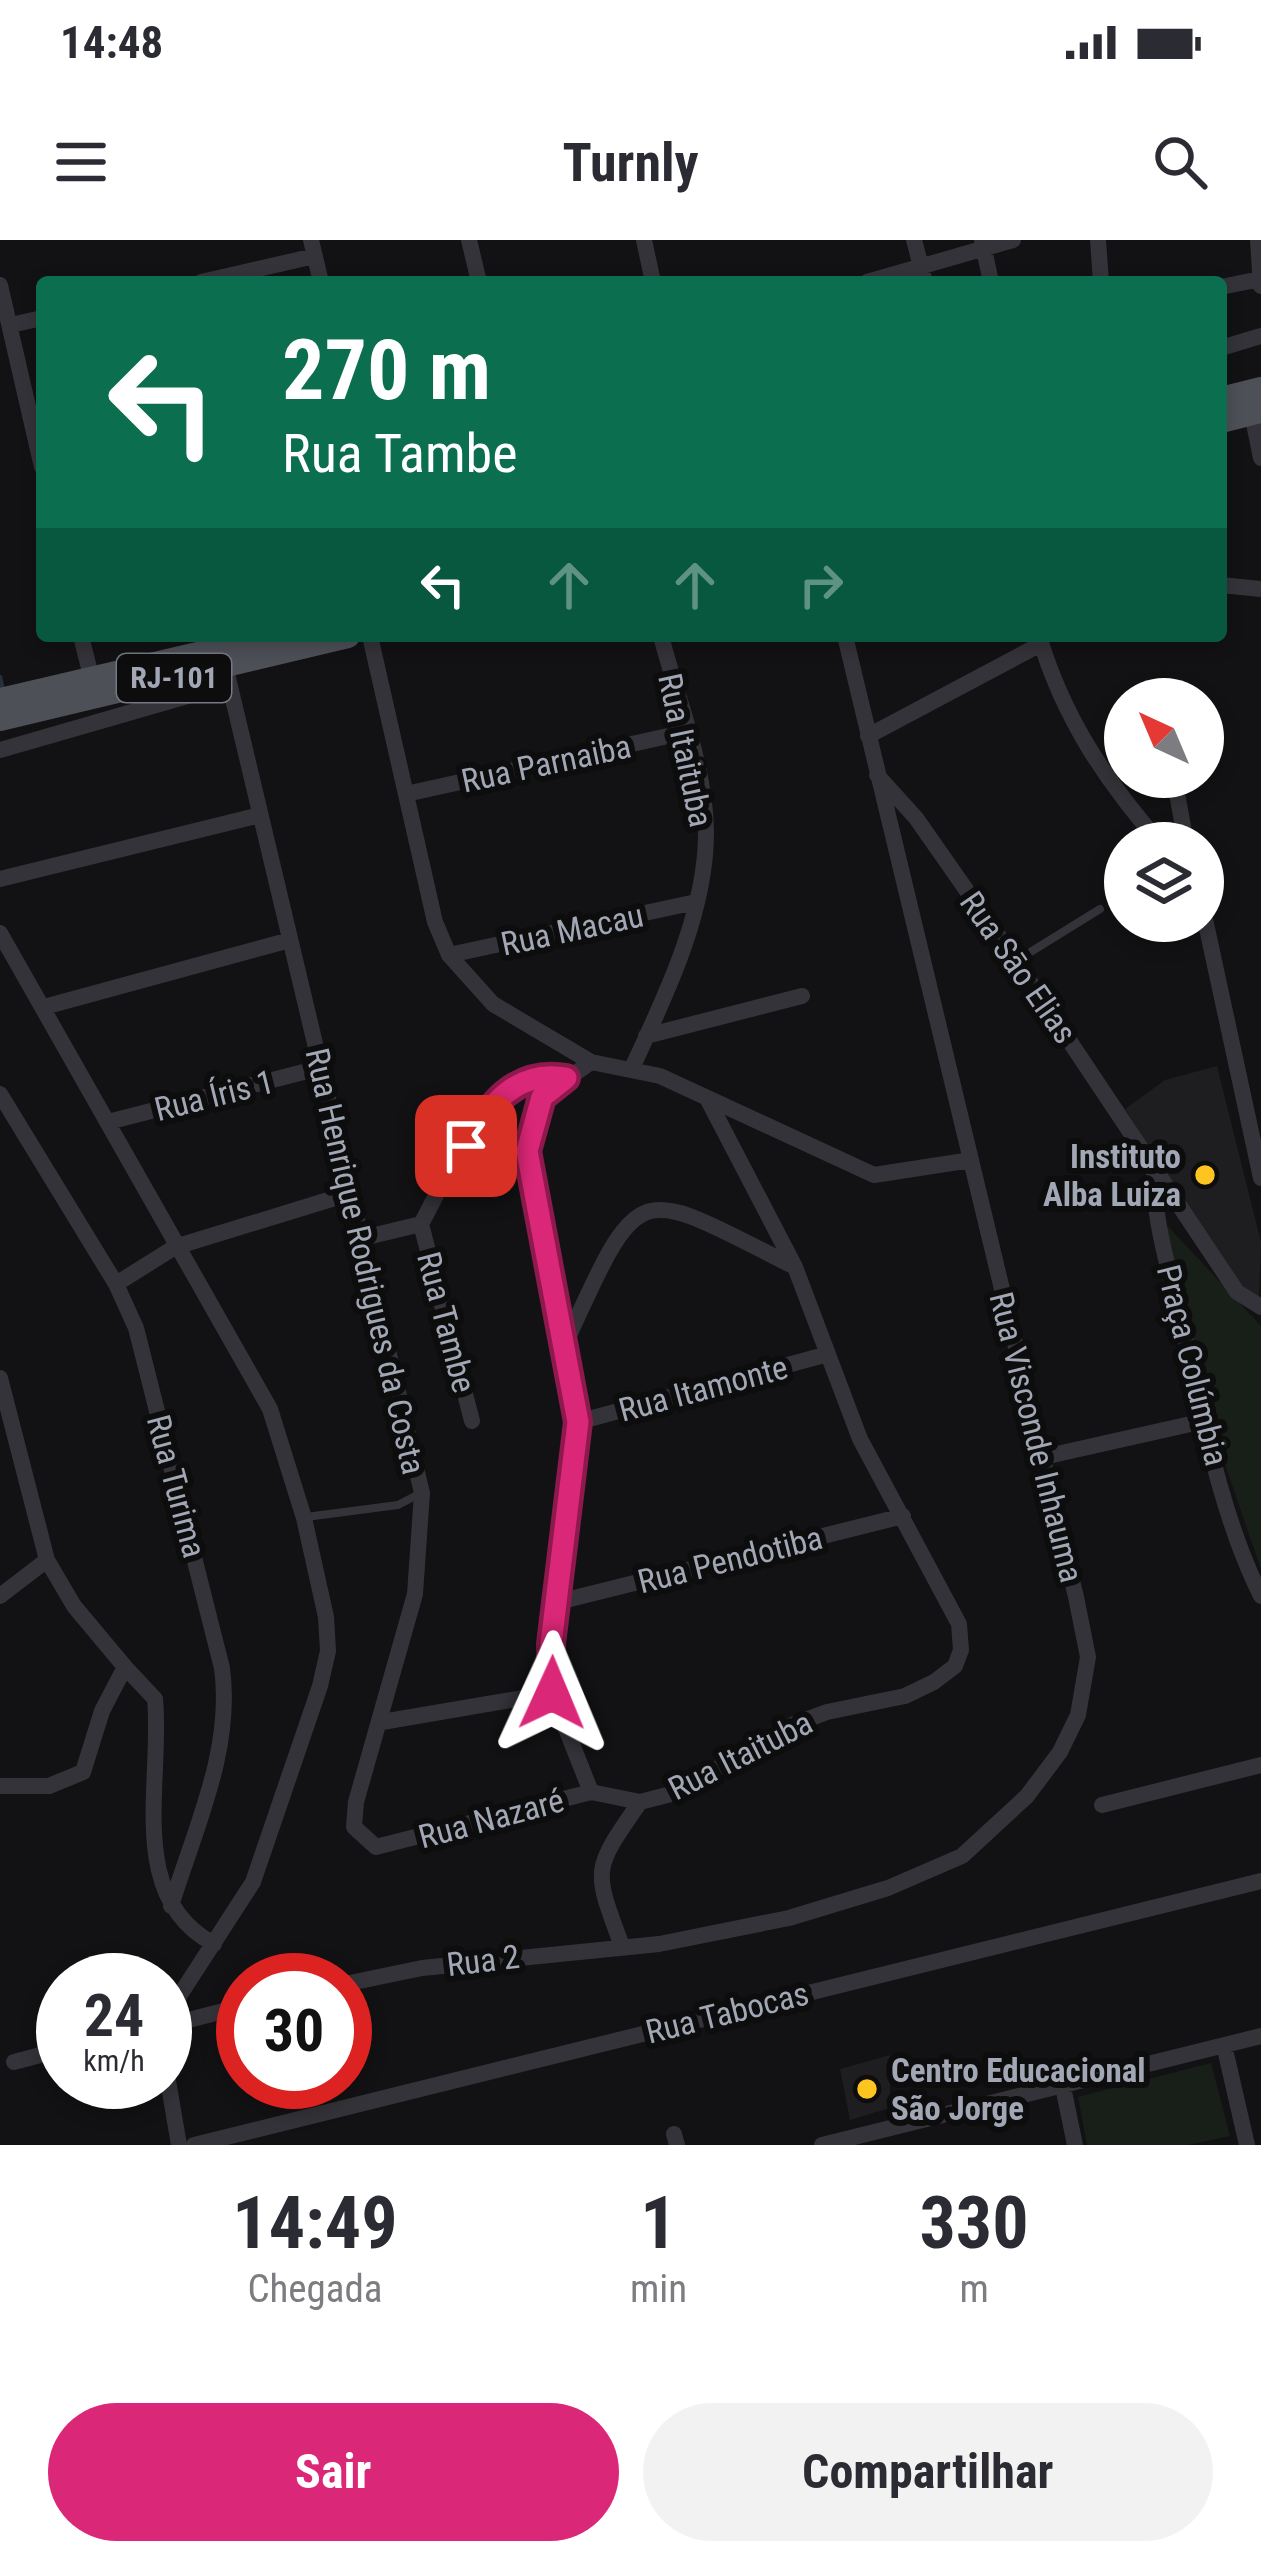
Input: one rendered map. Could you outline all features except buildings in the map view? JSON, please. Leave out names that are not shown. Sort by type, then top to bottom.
[{"type":"main road","points":[[1227,398],[1261,389]]},
{"type":"main road","name":"RJ-101","points":[[0,700],[92,680],[225,667],[265,642]]},
{"type":"main road","name":"RJ-101","points":[[0,719],[324,642]]},
{"type":"street","points":[[470,240],[478,276]]},
{"type":"street","points":[[644,240],[652,276]]},
{"type":"street","points":[[914,240],[923,273],[982,243],[1013,240]]},
{"type":"street","points":[[1098,240],[1101,276]]},
{"type":"street","points":[[1227,286],[1260,282],[1258,240]]},
{"type":"street","points":[[982,243],[990,276]]},
{"type":"street","points":[[221,276],[313,248]]},
{"type":"street","points":[[0,285],[36,440]]},
{"type":"street","points":[[11,325],[36,319]]},
{"type":"street","points":[[1227,346],[1261,336]]},
{"type":"street","points":[[1256,412],[1261,458]]},
{"type":"street","points":[[1227,586],[1261,589]]},
{"type":"street","points":[[82,642],[92,680]]},
{"type":"street","points":[[371,642],[435,922],[448,955],[493,1004],[591,1062],[632,1068],[874,1175],[970,1160]]},
{"type":"street","name":"Rua Itaituba","points":[[632,1068],[696,902],[706,830],[664,642]]},
{"type":"street","name":"Rua Visconde Inhauma","points":[[622,1946],[659,1944],[789,1918],[888,1888],[962,1856],[1027,1796],[1060,1752],[1078,1715],[1088,1657],[845,642]]},
{"type":"street","points":[[868,736],[1036,642]]},
{"type":"street","points":[[1041,642],[1063,706],[1096,763],[1143,822]]},
{"type":"street","points":[[0,750],[225,667]]},
{"type":"street","name":"Rua Henrique Rodrigues da Costa","points":[[225,667],[422,1493],[415,1594],[356,1802],[354,1827],[362,1839],[376,1847],[391,1844]]},
{"type":"street","name":"Rua Parnaiba","points":[[406,794],[686,732]]},
{"type":"street","name":"Rua Sāo Elias","points":[[877,774],[916,818],[1154,1165]]},
{"type":"street","points":[[0,879],[260,815]]},
{"type":"street","name":"Rua Macau","points":[[448,955],[696,902]]},
{"type":"street","points":[[0,933],[270,1409],[304,1518],[326,1617],[328,1651],[253,1882],[192,1979]]},
{"type":"street","points":[[44,1007],[290,940]]},
{"type":"street","points":[[1211,942],[1254,1126],[1261,1178]]},
{"type":"street","points":[[646,1036],[802,996]]},
{"type":"street","points":[[591,1062],[542,1097],[527,1151],[578,1422],[552,1693],[591,1792]]},
{"type":"street","name":"Rua Íris 1","points":[[108,1122],[319,1067]]},
{"type":"street","name":"Rua Tambe","points":[[363,1238],[421,1224],[496,1100],[534,1076],[566,1078]]},
{"type":"street","name":"Rua Turima","points":[[0,1094],[116,1284],[136,1328],[206,1594],[227,1707],[222,1743],[170,1906]]},
{"type":"street","name":"Rua Itaituba","points":[[591,1792],[640,1802],[679,1792],[784,1728],[826,1712],[905,1696],[955,1666],[962,1650],[959,1624],[860,1439],[795,1267],[708,1100]]},
{"type":"street","name":"Praça Colúmbia","points":[[1154,1165],[1237,1292],[1261,1307]]},
{"type":"street","name":"Praça Colúmbia","points":[[1154,1165],[1156,1211],[1204,1420],[1236,1534],[1261,1596]]},
{"type":"street","points":[[116,1284],[176,1247],[351,1193]]},
{"type":"street","points":[[566,1343],[612,1241],[638,1214],[674,1208],[795,1267]]},
{"type":"street","name":"Rua Tambe","points":[[421,1224],[472,1421]]},
{"type":"street","name":"Rua Itamonte","points":[[578,1422],[828,1354]]},
{"type":"street","points":[[0,1378],[47,1560],[74,1606],[154,1699],[157,1876],[170,1906],[193,1933],[214,1944]]},
{"type":"street","points":[[1039,1458],[1204,1420]]},
{"type":"street","name":"Rua Pendotiba","points":[[558,1602],[903,1516]]},
{"type":"street","points":[[0,1596],[47,1560]]},
{"type":"street","points":[[0,1786],[72,1781],[90,1760],[101,1711],[125,1666]]},
{"type":"street","points":[[382,1722],[552,1693]]},
{"type":"street","points":[[1102,1804],[1261,1765]]},
{"type":"street","name":"Rua Nazaré","points":[[391,1844],[591,1792]]},
{"type":"street","points":[[622,1946],[598,1875],[603,1856],[640,1802]]},
{"type":"street","name":"Rua Tabocas","points":[[194,2145],[1261,1881]]},
{"type":"street","name":"Rua 2","points":[[372,1978],[422,1968],[622,1946]]},
{"type":"street","points":[[821,2145],[1261,2036]]},
{"type":"street","points":[[1224,2045],[1247,2145]]},
{"type":"street","points":[[14,2062],[36,2056]]},
{"type":"street","points":[[1063,2087],[1075,2145]]},
{"type":"street","points":[[173,2109],[179,2145]]},
{"type":"lane","points":[[1016,961],[1100,909]]},
{"type":"lane","points":[[304,1518],[398,1505],[422,1493]]},
{"type":"shaded area","name":"Instituto Alba Luiza","points":[[1217,1066],[1261,1242],[1259,1296],[1242,1292],[1125,1109],[1165,1080]]},
{"type":"shaded area","points":[[1161,1219],[1261,1326],[1261,1569],[1218,1444]]},
{"type":"shaded area","name":"Centro Educacional São Jorge","points":[[890,2055],[890,2108],[850,2120],[840,2069]]},
{"type":"shaded area","points":[[1211,2063],[1230,2136],[1188,2145],[1087,2145],[1078,2097]]},
{"type":"waterway","points":[[0,677],[3,691]]},
{"type":"place","name":"Instituto Alba Luiza","points":[[1205,1175]]},
{"type":"place","name":"Centro Educacional São Jorge","points":[[867,2089]]},
{"type":"route","points":[[466,1146],[496,1100],[515,1086],[534,1076],[566,1078],[542,1097],[527,1151],[578,1422],[551,1644],[552,1693]]}]
